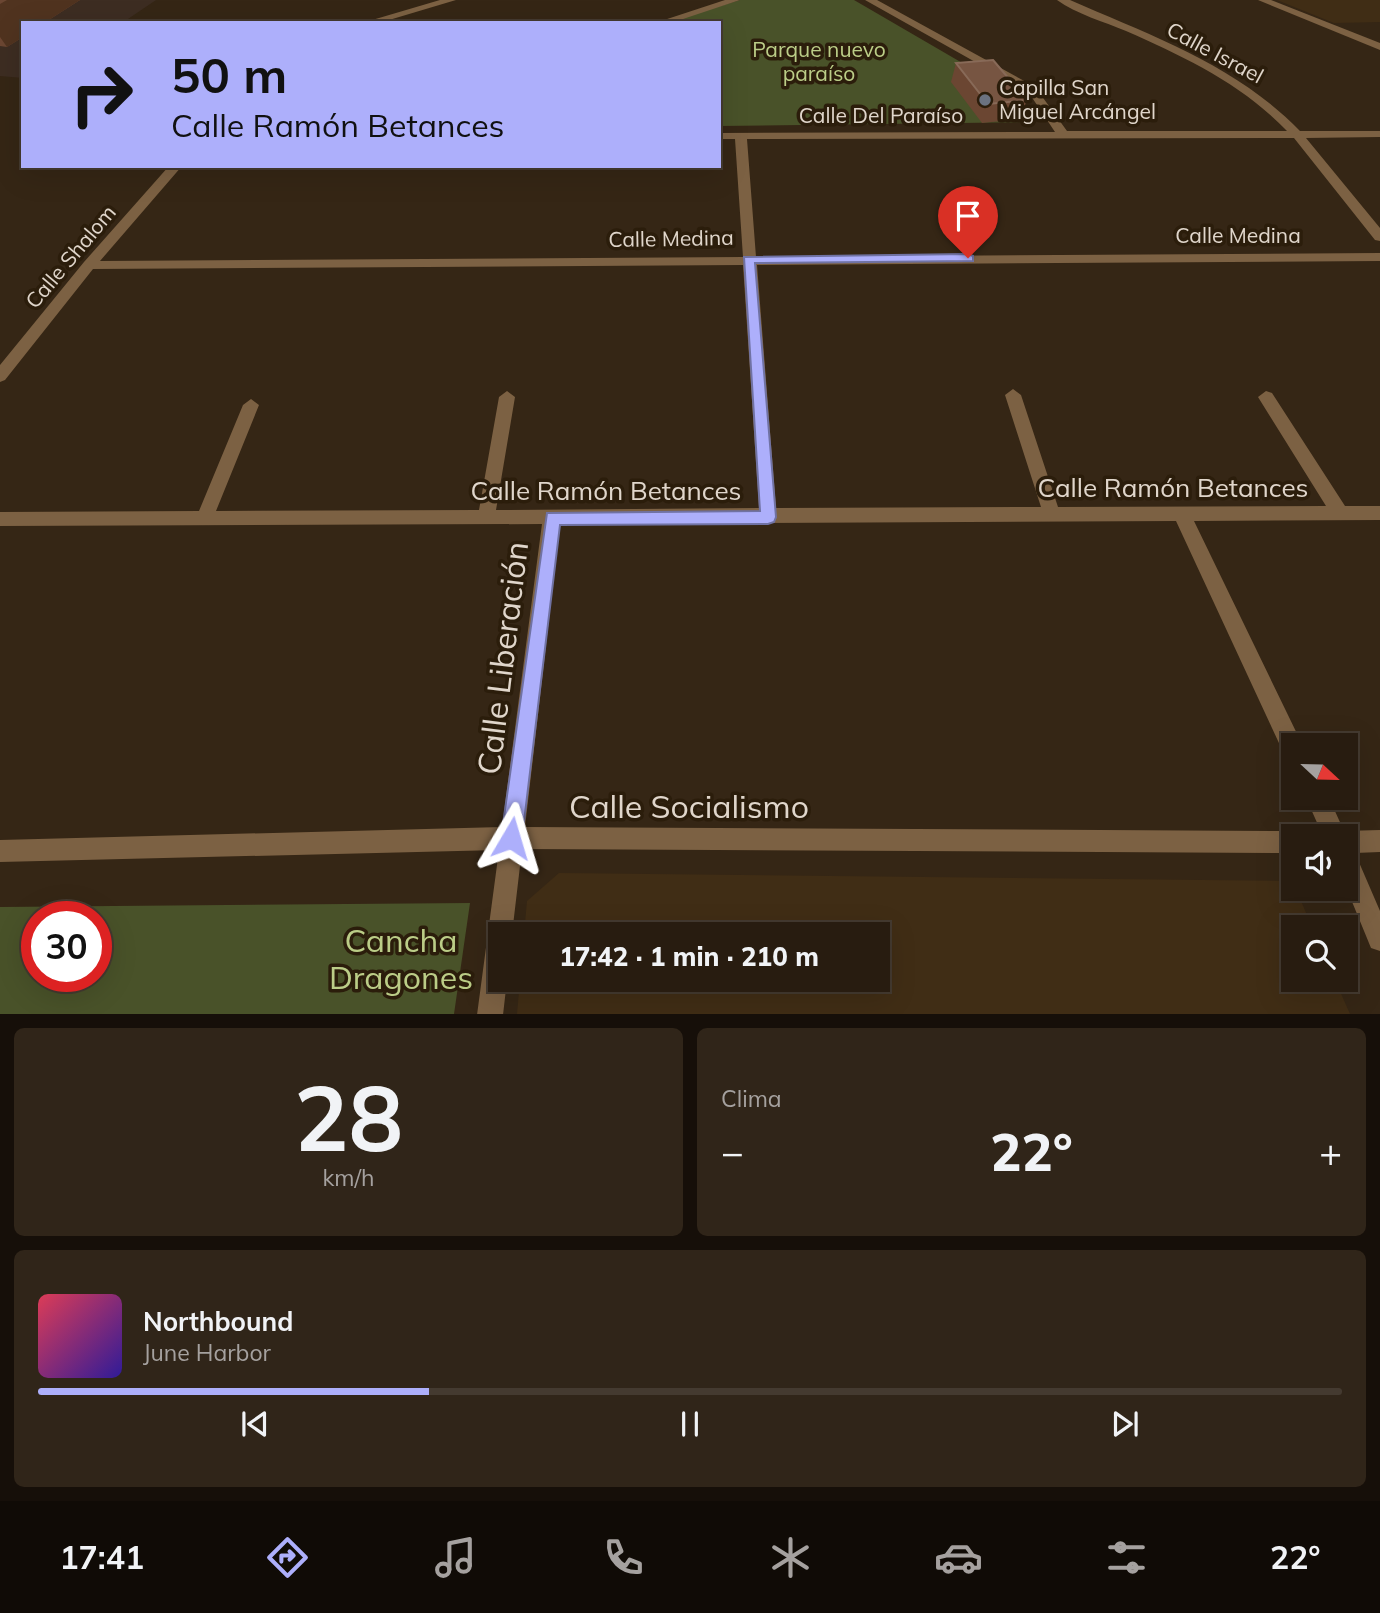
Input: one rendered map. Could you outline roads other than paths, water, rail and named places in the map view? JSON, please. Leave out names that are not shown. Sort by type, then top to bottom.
[{"type":"street","points":[[374,21],[451,0]]},
{"type":"street","points":[[667,21],[735,0]]},
{"type":"street","points":[[870,0],[1024,85],[1037,97],[1062,133]]},
{"type":"street","name":"Calle Israel","points":[[1062,0],[1224,75],[1268,106],[1295,134],[1380,237]]},
{"type":"street","points":[[1264,0],[1380,47]]},
{"type":"street","name":"Calle Del Paraíso","points":[[721,136],[1380,134]]},
{"type":"street","points":[[741,136],[768,517]]},
{"type":"street","name":"Calle Shalom","points":[[0,376],[89,265],[174,168]]},
{"type":"street","name":"Calle Medina","points":[[89,265],[1380,257]]},
{"type":"street","points":[[1013,395],[1052,515]]},
{"type":"street","points":[[486,518],[507,397]]},
{"type":"street","points":[[1266,397],[1340,513]]},
{"type":"street","points":[[204,519],[251,405]]},
{"type":"street","name":"Calle Ramón Betances","points":[[0,519],[1380,513]]},
{"type":"street","points":[[1182,514],[1286,733]]},
{"type":"street","name":"Calle Liberación","points":[[490,1014],[552,518]]},
{"type":"street","name":"Calle Socialismo","points":[[0,851],[511,838],[1281,842]]},
{"type":"street","points":[[1358,842],[1380,841]]},
{"type":"street","points":[[1358,888],[1380,939]]},
{"type":"place","name":"Capilla San Miguel Arcángel","points":[[985,100]]},
{"type":"park label","name":"Parque nuevo paraíso","points":[[819,62]]},
{"type":"park label","name":"Cancha Dragones","points":[[401,960]]}]
